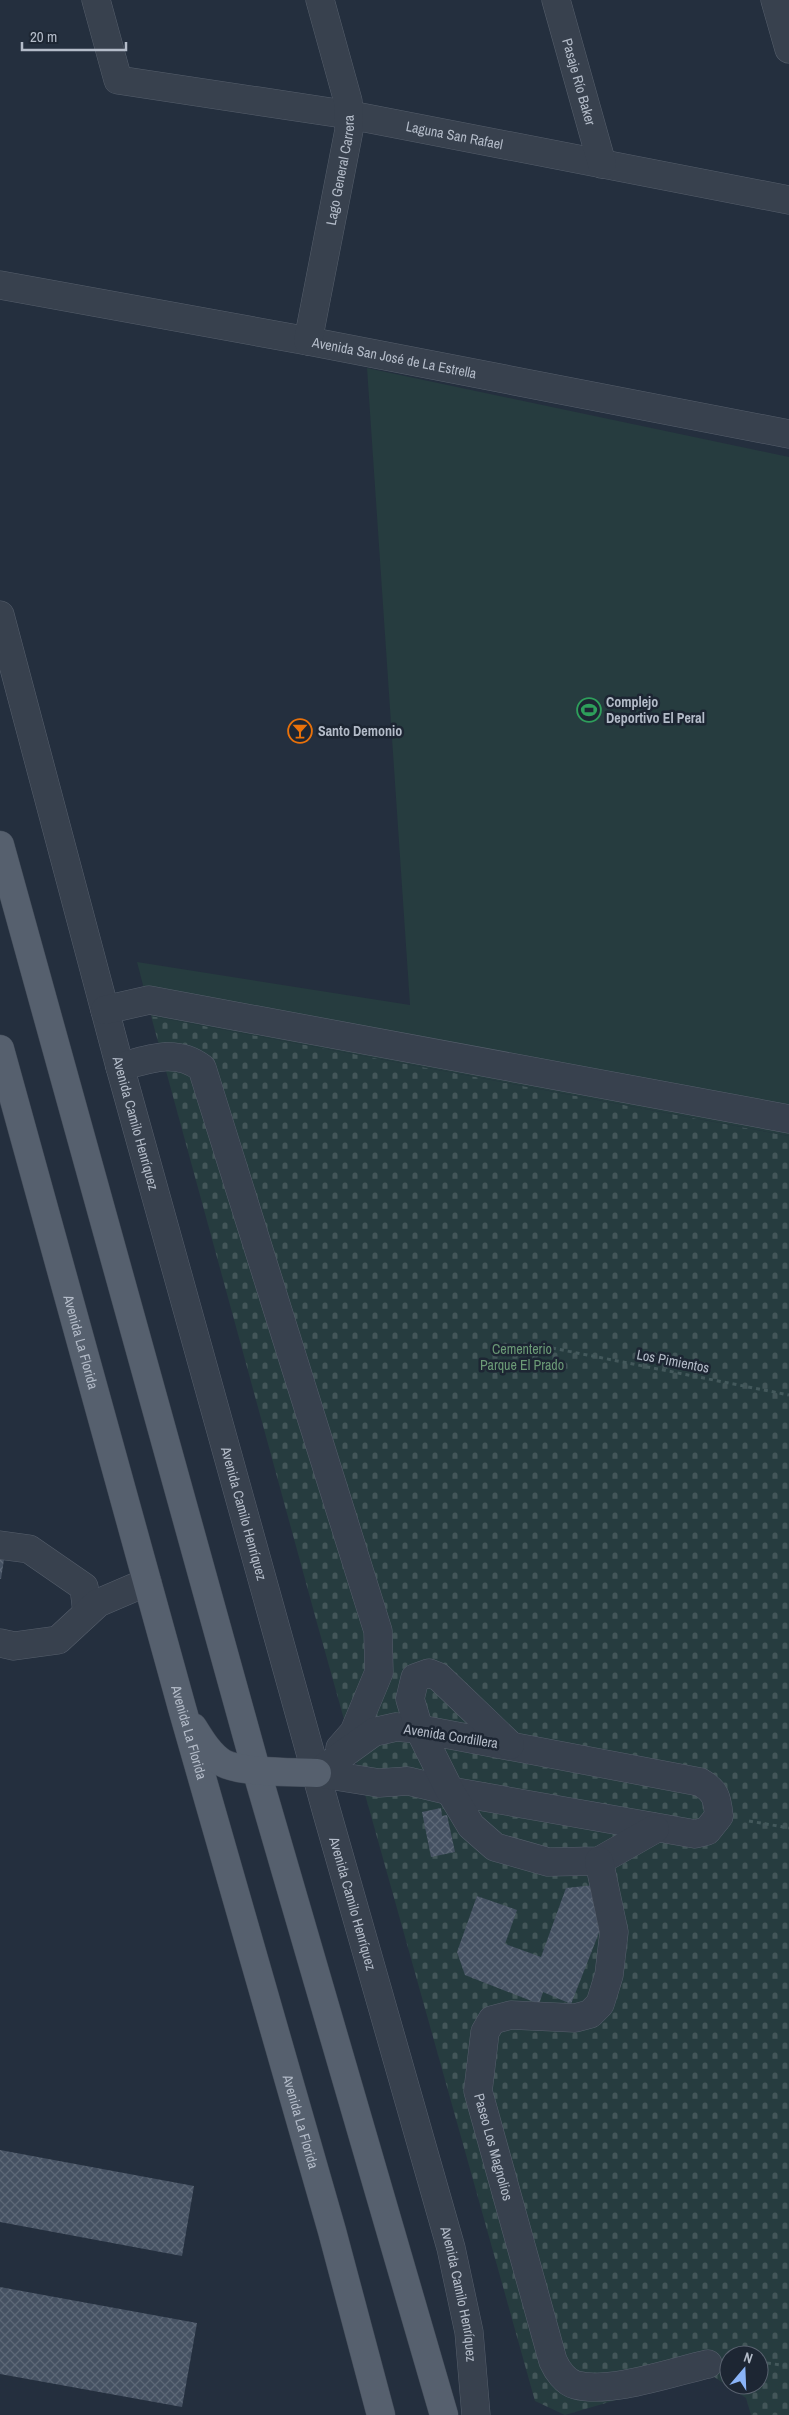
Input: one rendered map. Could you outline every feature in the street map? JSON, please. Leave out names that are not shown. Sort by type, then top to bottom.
[{"type":"main road","points":[[0,845],[256,1769],[444,2415]]},
{"type":"main road","name":"Avenida La Florida","points":[[1,1056],[182,1708],[332,2231],[381,2415]]},
{"type":"main road","points":[[182,1708],[205,1745],[224,1763],[238,1768],[317,1773]]},
{"type":"street","name":"Laguna San Rafael","points":[[96,0],[118,80],[350,115],[789,200]]},
{"type":"street","name":"Lago General Carrera","points":[[308,341],[347,146],[350,115],[345,87],[320,0]]},
{"type":"street","name":"Pasaje Río Baker","points":[[556,0],[602,164]]},
{"type":"street","points":[[775,0],[789,49]]},
{"type":"street","name":"Avenida San José de La Estrella","points":[[0,285],[308,341],[789,434]]},
{"type":"street","name":"Avenida Camilo Henríquez","points":[[0,615],[120,1067],[451,2248],[469,2332],[476,2415]]},
{"type":"street","points":[[105,1010],[149,1000],[789,1119]]},
{"type":"street","points":[[120,1067],[175,1055],[192,1061],[202,1068],[378,1631],[379,1672],[354,1732],[317,1773]]},
{"type":"street","points":[[0,1545],[29,1549],[84,1586],[87,1613]]},
{"type":"street","points":[[0,1643],[14,1646],[58,1640],[98,1603],[110,1600],[148,1582]]},
{"type":"street","points":[[510,1745],[439,1676],[429,1673],[415,1678],[410,1700],[418,1729],[450,1791],[471,1826],[496,1847],[548,1862],[599,1861],[655,1829]]},
{"type":"street","name":"Avenida Cordillera","points":[[317,1773],[374,1732],[396,1727],[418,1729],[700,1782],[711,1788],[717,1800],[719,1816]]},
{"type":"street","points":[[317,1773],[379,1783],[408,1781],[450,1791],[655,1829],[695,1834],[707,1831],[719,1816]]},
{"type":"street","name":"Paseo Los Magnolios","points":[[599,1861],[614,1932],[609,1975],[600,2004],[590,2014],[575,2018],[511,2015],[492,2020],[485,2032],[478,2091],[553,2361],[558,2372],[575,2385],[610,2387],[708,2364]]},
{"type":"path","name":"Los Pimientos","points":[[552,1348],[789,1396]]},
{"type":"path","points":[[719,1816],[789,1828]]},
{"type":"path","points":[[769,2363],[789,2366]]},
{"type":"green space","name":"Complejo Deportivo El Peral","points":[[367,368],[789,457],[789,1136],[151,1016],[137,962],[410,1005]]},
{"type":"green space","name":"Cementerio Parque El Prado","points":[[151,1016],[789,1136],[789,2415],[751,2415],[746,2398],[741,2395],[769,2395],[769,2345],[719,2345],[719,2380],[708,2373],[565,2415],[535,2401],[317,1623]]},
{"type":"building","points":[[0,1552],[5,1553],[1,1579],[0,1579]]},
{"type":"building","points":[[441,1808],[442,1816],[447,1815],[455,1852],[431,1857],[422,1812]]},
{"type":"building","points":[[595,1885],[604,1920],[571,2004],[543,1992],[539,2004],[465,1975],[457,1952],[477,1896],[517,1910],[505,1944],[541,1957],[566,1888]]},
{"type":"building","points":[[0,2150],[194,2186],[182,2256],[0,2222]]},
{"type":"building","points":[[0,2287],[197,2323],[182,2407],[0,2374]]},
{"type":"place","name":"Complejo Deportivo El Peral","points":[[589,710]]},
{"type":"place","name":"Santo Demonio","points":[[300,731]]}]
